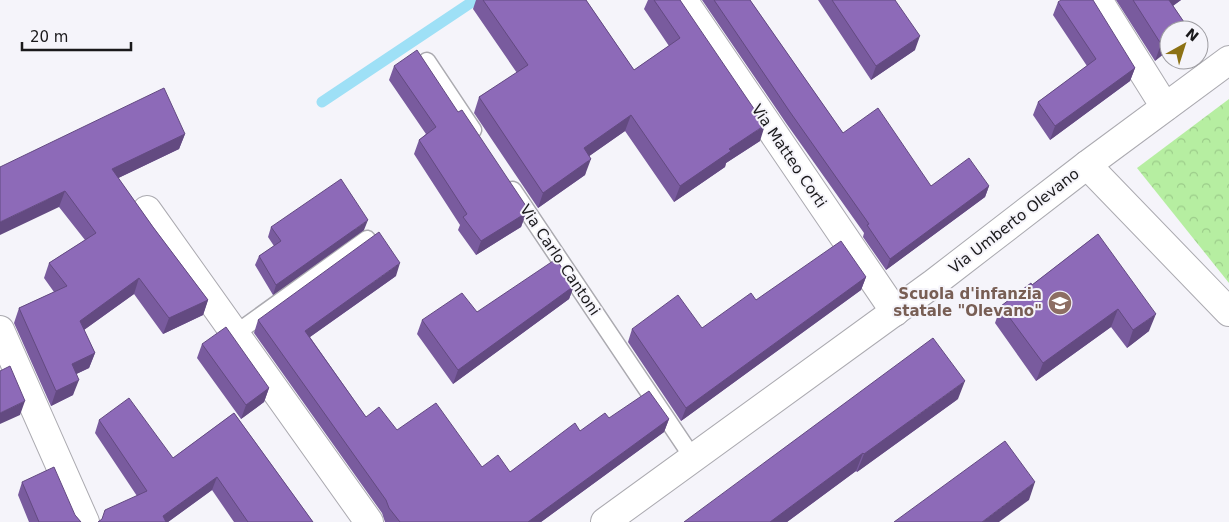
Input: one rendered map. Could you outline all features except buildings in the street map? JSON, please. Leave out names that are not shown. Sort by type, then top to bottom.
[{"type":"street","name":"Via Matteo Corti","points":[[682,0],[895,312]]},
{"type":"street","points":[[1098,0],[1165,108]]},
{"type":"street","name":"Via Umberto Olevano","points":[[605,522],[895,312],[1087,165],[1229,60]]},
{"type":"street","points":[[1087,165],[1229,312]]},
{"type":"street","points":[[147,210],[368,522]]},
{"type":"street","points":[[0,330],[86,522]]},
{"type":"lane","points":[[427,61],[482,144]]},
{"type":"lane","name":"Via Carlo Cantoni","points":[[505,177],[693,458]]},
{"type":"lane","points":[[235,334],[367,239]]},
{"type":"green space","points":[[1229,99],[1229,283],[1137,168]]},
{"type":"waterway","points":[[322,102],[475,0]]},
{"type":"place","name":"Scuola d'infanzia statale \"Olevano\"","points":[[1060,303]]}]
